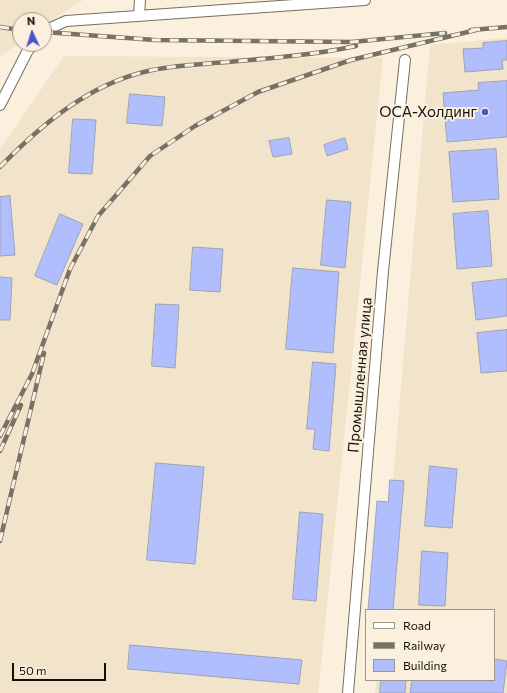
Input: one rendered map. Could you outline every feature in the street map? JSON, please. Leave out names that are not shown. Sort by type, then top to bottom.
[{"type":"street","points":[[140,0],[140,16]]},
{"type":"street","points":[[52,27],[66,21],[365,0]]},
{"type":"street","points":[[0,105],[29,52]]},
{"type":"street","name":"Промышленная улица","points":[[348,693],[383,270],[406,60]]},
{"type":"shaded area","points":[[0,0],[83,0],[52,21],[52,12],[12,12],[12,48],[0,56]]},
{"type":"shaded area","points":[[507,38],[507,693],[375,693],[376,681],[495,681],[495,609],[382,609],[430,45]]},
{"type":"shaded area","points":[[64,56],[383,58],[318,693],[0,693],[0,149]]},
{"type":"building","points":[[507,41],[507,60],[502,60],[503,69],[465,72],[463,49],[483,48],[483,43]]},
{"type":"building","points":[[507,81],[507,137],[447,142],[443,93],[479,90],[478,83]]},
{"type":"building","points":[[130,94],[165,97],[162,126],[127,123]]},
{"type":"building","points":[[73,119],[96,120],[92,174],[69,173]]},
{"type":"building","points":[[289,138],[292,154],[273,157],[269,141]]},
{"type":"building","points":[[345,138],[348,149],[327,156],[324,145]]},
{"type":"building","points":[[496,149],[499,199],[453,202],[449,152]]},
{"type":"building","points":[[10,196],[15,255],[0,256],[0,197]]},
{"type":"building","points":[[327,200],[351,202],[345,268],[321,265]]},
{"type":"building","points":[[488,211],[492,266],[457,269],[453,214]]},
{"type":"building","points":[[60,214],[83,224],[57,285],[35,276]]},
{"type":"building","points":[[193,247],[223,249],[220,292],[190,290]]},
{"type":"building","points":[[293,268],[339,272],[333,353],[286,349]]},
{"type":"building","points":[[0,277],[12,278],[10,320],[0,320]]},
{"type":"building","points":[[507,279],[507,316],[476,320],[472,283]]},
{"type":"building","points":[[156,304],[179,305],[175,368],[152,366]]},
{"type":"building","points":[[507,330],[507,371],[481,373],[477,333]]},
{"type":"building","points":[[313,362],[336,364],[329,451],[313,449],[315,429],[307,429]]},
{"type":"building","points":[[156,463],[204,467],[195,564],[147,560]]},
{"type":"building","points":[[430,466],[457,469],[452,528],[425,526]]},
{"type":"building","points":[[390,480],[404,481],[393,609],[368,609],[377,501],[388,502]]},
{"type":"building","points":[[300,512],[323,514],[316,601],[293,599]]},
{"type":"building","points":[[422,551],[448,553],[445,606],[419,605]]},
{"type":"building","points":[[130,645],[302,660],[299,684],[128,669]]},
{"type":"building","points":[[495,659],[507,661],[503,693],[410,693],[412,681],[495,681]]},
{"type":"building","points":[[381,681],[406,681],[405,693],[380,693]]},
{"type":"railway","points":[[0,27],[12,29]]},
{"type":"railway","points":[[471,30],[507,27]]},
{"type":"railway","points":[[0,436],[32,374],[70,269],[98,216],[150,156],[195,126],[258,92],[351,60],[476,30]]},
{"type":"railway","points":[[52,33],[155,40],[352,42],[445,33]]},
{"type":"railway","points":[[0,167],[32,136],[67,108],[86,96],[126,77],[164,68],[285,57],[356,46]]},
{"type":"railway","points":[[0,541],[44,353]]},
{"type":"railway","points":[[0,451],[21,405]]},
{"type":"place","name":"ОСА-Холдинг","points":[[485,112]]}]
